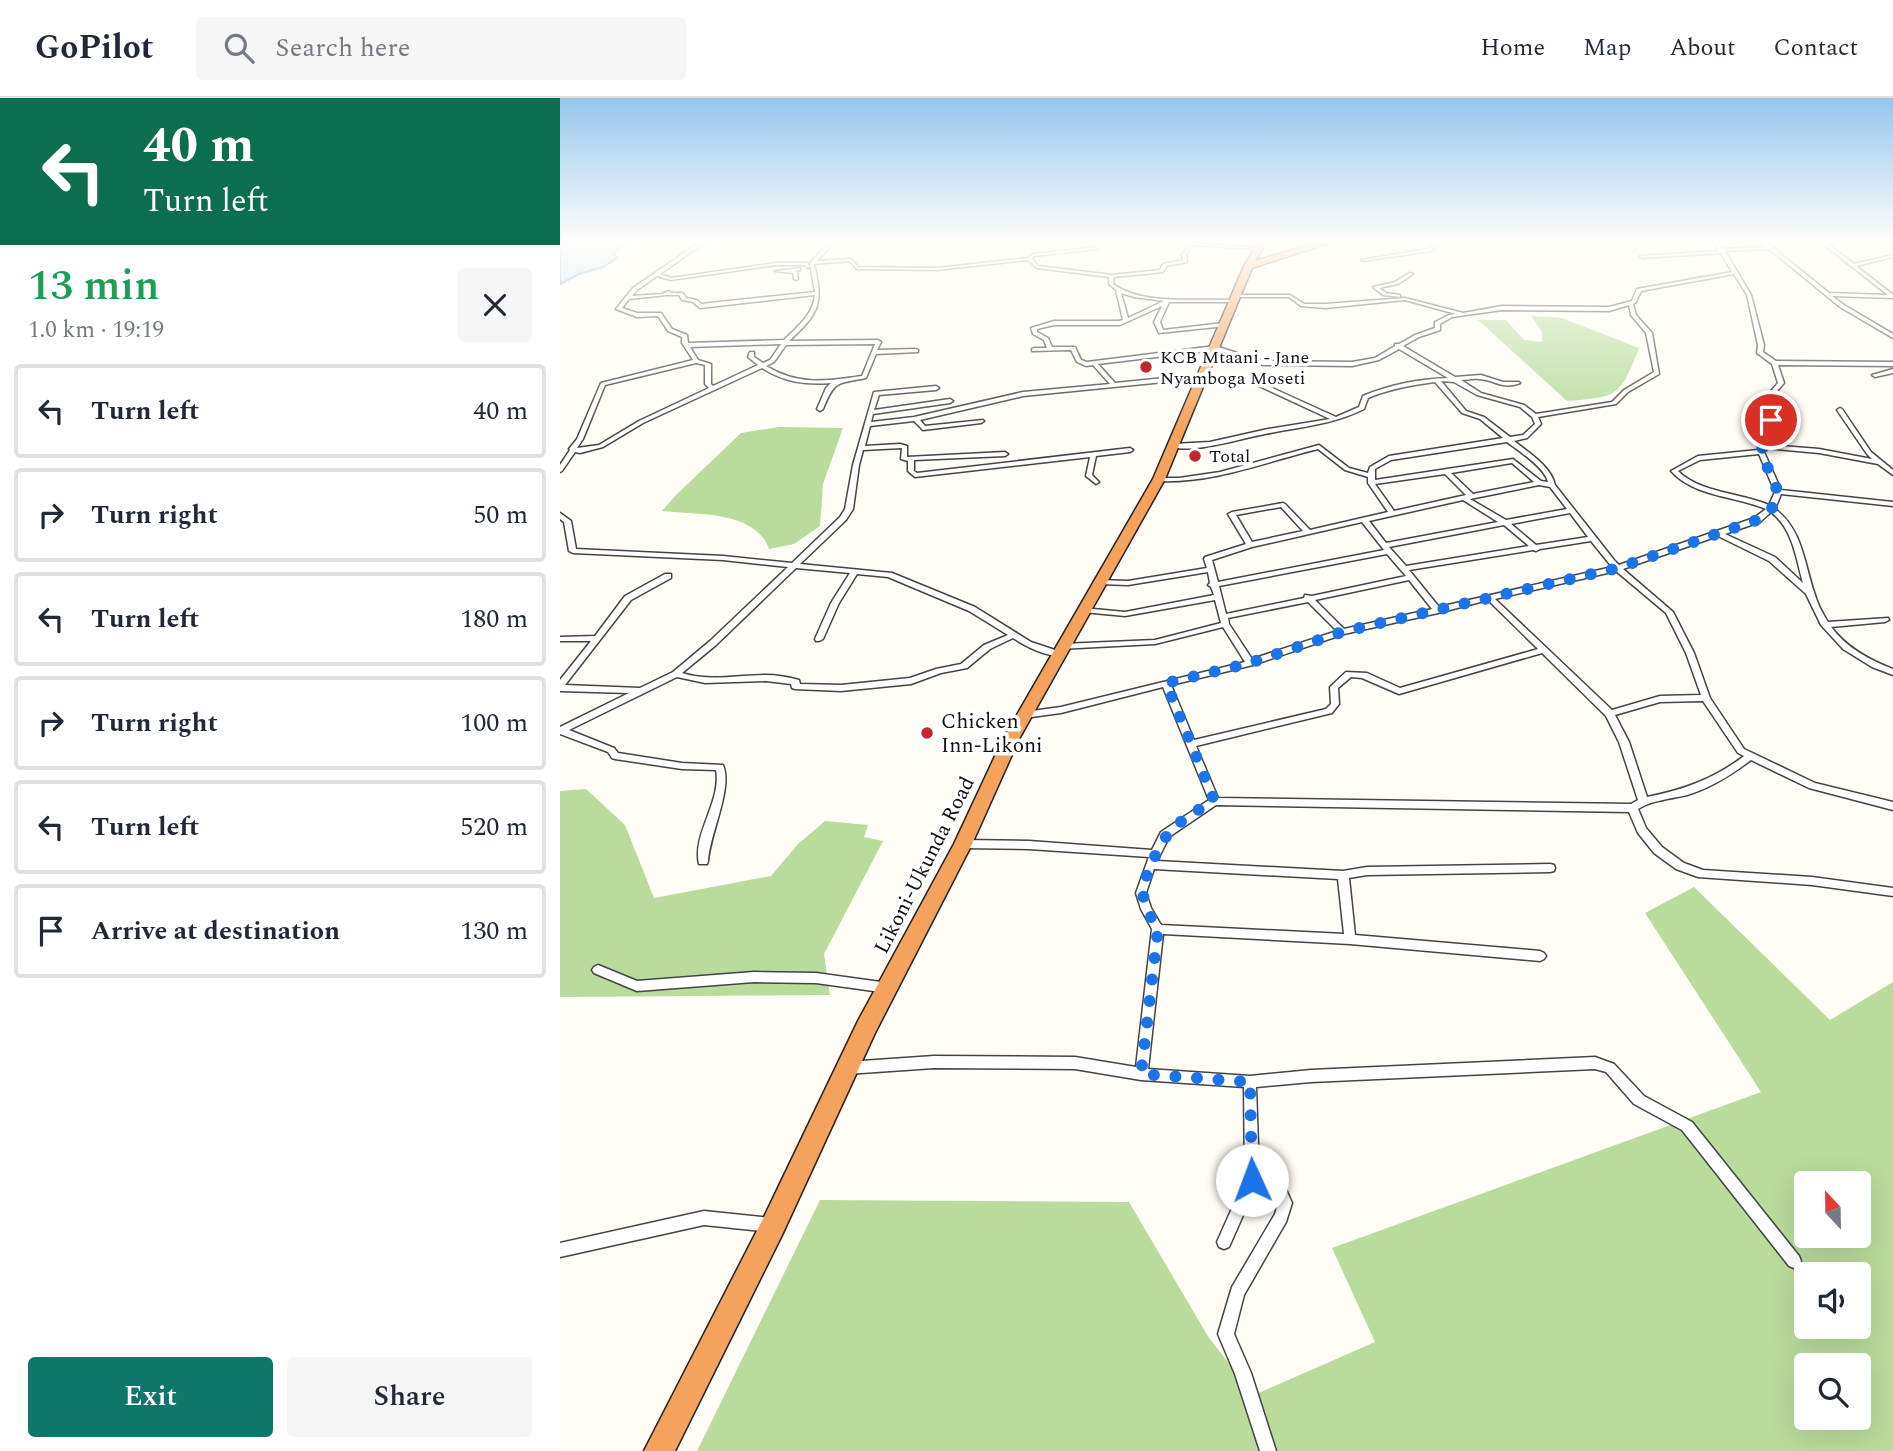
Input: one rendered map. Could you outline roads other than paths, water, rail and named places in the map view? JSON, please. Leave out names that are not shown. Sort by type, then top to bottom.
[{"type":"highway","name":"Likoni-Ukunda Road","points":[[659,1451],[773,1226],[847,1068],[963,844],[1024,715],[1159,479],[1233,304]]},
{"type":"street","points":[[621,304],[620,311],[637,315],[659,314],[670,330],[685,336],[696,361]]},
{"type":"street","points":[[698,304],[717,304]]},
{"type":"street","points":[[572,449],[579,451],[601,446],[641,422],[774,359],[786,342],[816,311],[817,304]]},
{"type":"street","points":[[1122,304],[1126,320]]},
{"type":"street","points":[[1050,349],[1046,339],[1037,334],[1034,328],[1052,323],[1099,324],[1126,320],[1160,304]]},
{"type":"street","points":[[1166,304],[1157,322],[1161,332],[1224,326]]},
{"type":"street","points":[[1303,304],[1346,304]]},
{"type":"street","points":[[1425,304],[1464,314]]},
{"type":"street","points":[[1034,350],[1074,349],[1081,363],[1095,364],[1215,348],[1260,363],[1294,365],[1368,361],[1384,355],[1397,345],[1438,329],[1437,323],[1443,319],[1464,314],[1514,307],[1609,309],[1630,304]]},
{"type":"street","points":[[1535,416],[1614,403],[1626,391],[1657,373],[1649,333],[1634,315],[1631,304]]},
{"type":"street","points":[[1752,304],[1760,353],[1775,363],[1892,367]]},
{"type":"street","points":[[1841,304],[1893,336]]},
{"type":"street","points":[[689,347],[878,341],[864,377],[839,380],[795,384],[761,366],[751,357],[752,353]]},
{"type":"street","points":[[1370,479],[1374,466],[1389,458],[1510,440],[1531,433],[1539,423],[1535,416],[1518,405],[1473,391],[1397,345]]},
{"type":"street","points":[[874,352],[916,351]]},
{"type":"street","points":[[560,470],[603,384],[696,361],[708,364],[708,384],[713,389]]},
{"type":"street","points":[[1024,715],[1061,710],[1250,663],[1342,632],[1618,568],[1757,520],[1772,508],[1778,492],[1761,449],[1770,427],[1768,398],[1781,383],[1775,363]]},
{"type":"street","points":[[1095,364],[1115,386]]},
{"type":"street","points":[[1875,375],[1892,367]]},
{"type":"street","points":[[869,424],[915,419],[1023,394],[1115,386],[1177,376],[1204,376]]},
{"type":"street","points":[[1173,446],[1220,444],[1254,434],[1336,419],[1362,408],[1365,397],[1377,390],[1481,377],[1503,384],[1517,383]]},
{"type":"street","points":[[820,409],[829,388],[839,380]]},
{"type":"street","points":[[1438,382],[1464,412],[1482,418],[1544,469],[1552,485],[1618,568],[1669,612],[1686,645],[1706,698],[1731,740],[1749,757],[1823,790],[1893,806]]},
{"type":"street","points":[[1261,385],[1336,419]]},
{"type":"street","points":[[561,731],[676,674],[713,643],[847,513],[876,393],[936,388]]},
{"type":"street","points":[[1447,394],[1473,391]]},
{"type":"street","points":[[872,412],[950,401]]},
{"type":"street","points":[[1839,410],[1878,462],[1893,473]]},
{"type":"street","points":[[915,419],[919,421],[921,428],[981,421]]},
{"type":"street","points":[[861,448],[905,447],[904,459],[1005,454]]},
{"type":"street","points":[[1159,479],[1176,481],[1210,476],[1319,447],[1347,469],[1370,479],[1513,461],[1539,483]]},
{"type":"street","points":[[1878,462],[1819,451],[1761,449],[1707,456],[1682,464],[1674,471],[1677,476],[1705,488],[1772,508],[1791,533],[1809,592],[1825,625],[1858,658],[1893,671]]},
{"type":"street","points":[[911,458],[911,473],[915,475],[1130,450]]},
{"type":"street","points":[[1093,456],[1089,476],[1096,482]]},
{"type":"street","points":[[1446,471],[1468,497],[1536,548]]},
{"type":"street","points":[[1370,479],[1394,514]]},
{"type":"street","points":[[1250,663],[1224,621],[1208,570],[1208,559],[1250,545],[1468,497],[1539,483],[1552,485]]},
{"type":"street","points":[[1778,492],[1893,504]]},
{"type":"street","points":[[1250,545],[1233,514],[1283,505],[1308,532]]},
{"type":"street","points":[[1212,585],[1572,510]]},
{"type":"street","points":[[560,515],[566,521],[573,551],[582,554],[684,555],[898,577],[972,609],[1028,645],[1060,650],[1155,642],[1282,607],[1308,597],[1409,578]]},
{"type":"street","points":[[1364,520],[1438,611]]},
{"type":"street","points":[[1720,534],[1772,559],[1809,592]]},
{"type":"street","points":[[1404,569],[1593,538]]},
{"type":"street","points":[[1099,582],[1128,583],[1208,570]]},
{"type":"street","points":[[818,639],[835,603],[855,571]]},
{"type":"street","points":[[560,687],[628,598],[668,576]]},
{"type":"street","points":[[1083,610],[1125,614],[1216,597]]},
{"type":"street","points":[[1308,597],[1342,632]]},
{"type":"street","points":[[1491,599],[1610,714],[1624,742],[1643,801]]},
{"type":"street","points":[[1825,625],[1885,620]]},
{"type":"street","points":[[676,674],[727,680],[779,677],[796,682],[795,686],[817,687],[903,683],[964,666],[988,647],[1014,635]]},
{"type":"street","points":[[560,639],[597,638]]},
{"type":"street","points":[[1190,744],[1329,711],[1335,704],[1334,687],[1349,674],[1364,676],[1392,690],[1407,690],[1545,650]]},
{"type":"street","points":[[1166,683],[1214,800]]},
{"type":"street","points":[[560,687],[642,691]]},
{"type":"street","points":[[1610,714],[1660,699],[1706,698]]},
{"type":"street","points":[[561,731],[611,750],[615,756],[682,766],[720,767],[724,778],[720,797],[708,825],[703,861]]},
{"type":"street","points":[[1141,1074],[1158,929],[1146,909],[1141,893],[1150,865],[1165,835],[1214,800],[1633,808],[1643,801],[1684,794],[1716,782],[1749,757]]},
{"type":"street","points":[[1633,808],[1642,830],[1658,850],[1681,866],[1702,874],[1812,881],[1893,892]]},
{"type":"street","points":[[963,844],[1156,854]]},
{"type":"street","points":[[1150,865],[1343,875],[1398,870],[1550,868]]},
{"type":"street","points":[[1343,875],[1350,939]]},
{"type":"street","points":[[1158,929],[1350,939],[1540,956]]},
{"type":"street","points":[[598,970],[637,986],[754,977],[816,978],[889,988]]},
{"type":"street","points":[[847,1068],[934,1062],[1075,1063],[1141,1074],[1250,1082],[1311,1076],[1602,1064],[1618,1075],[1639,1100],[1687,1126],[1794,1262]]},
{"type":"street","points":[[1224,1242],[1252,1180],[1250,1082]]},
{"type":"street","points":[[1252,1180],[1275,1181],[1285,1203],[1281,1217],[1237,1292],[1226,1334],[1243,1373],[1268,1451]]},
{"type":"street","points":[[560,1250],[704,1218],[773,1226]]},
{"type":"place","name":"KCB Mtaani - Jane Nyamboga Moseti","points":[[1146,367]]},
{"type":"place","name":"Total","points":[[1195,456]]},
{"type":"place","name":"Chicken Inn-Likoni","points":[[927,733]]}]
